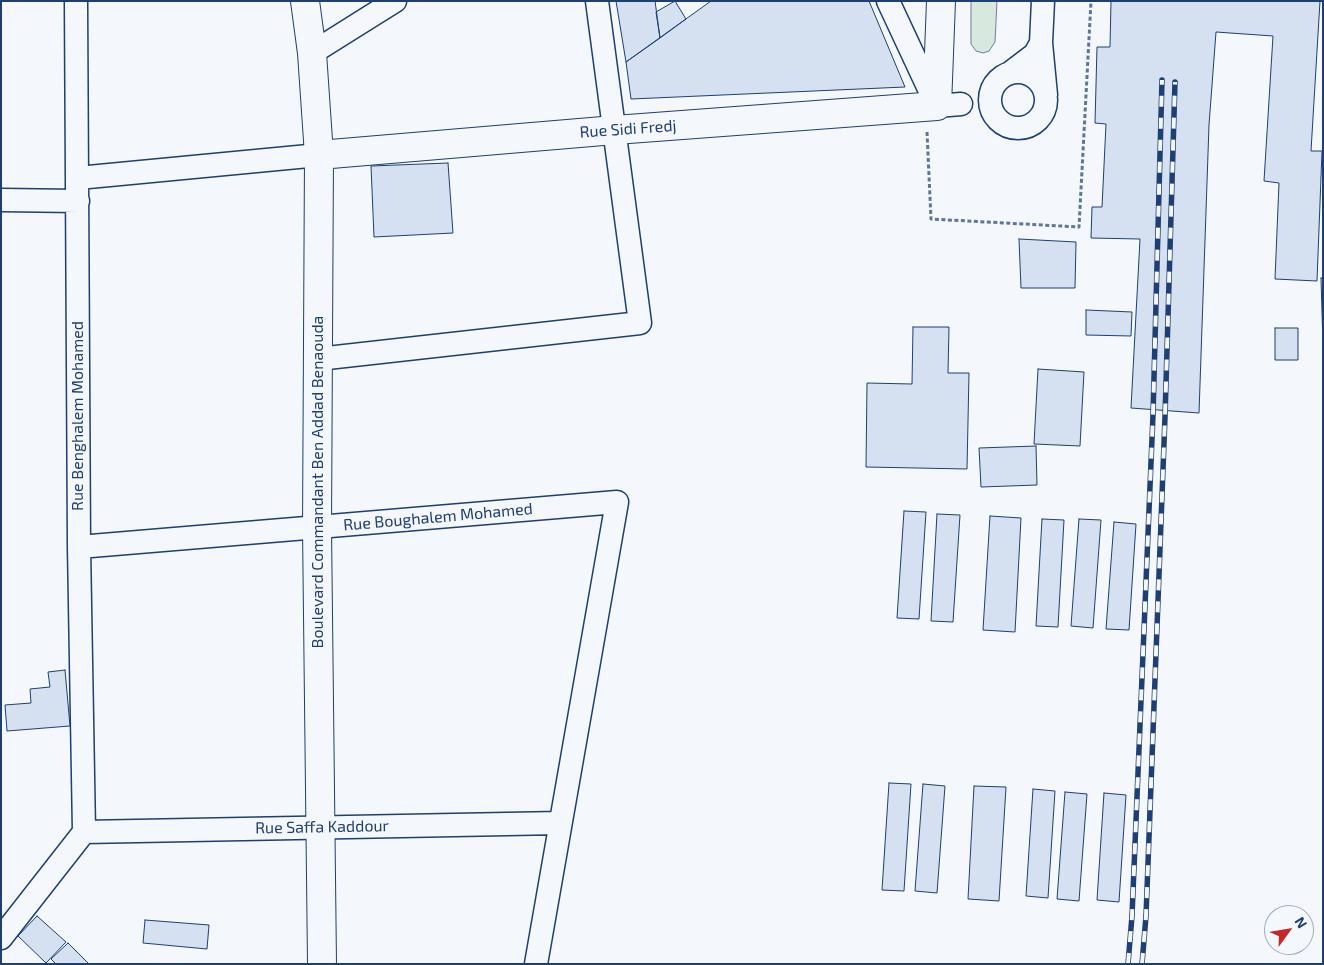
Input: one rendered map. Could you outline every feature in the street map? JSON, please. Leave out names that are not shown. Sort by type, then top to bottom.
[{"type":"main road","name":"Boulevard Commandant Ben Addad Benaouda","points":[[306,1],[312,53],[319,155],[317,528],[322,964]]},
{"type":"main road","points":[[941,1],[949,105]]},
{"type":"main road","name":"Rue Sidi Fredj","points":[[319,155],[615,130],[949,105]]},
{"type":"street","name":"Rue Benghalem Mohamed","points":[[76,1],[79,547],[84,832]]},
{"type":"street","points":[[312,53],[395,1]]},
{"type":"street","points":[[318,359],[640,323],[597,1]]},
{"type":"street","points":[[888,1],[949,105],[979,99],[992,102]]},
{"type":"street","points":[[1041,43],[1035,54],[995,83],[992,102],[1002,124],[1010,128],[1019,129],[1037,122],[1043,115],[1046,106],[1041,43],[1043,1]]},
{"type":"street","points":[[1010,73],[1019,72],[1037,79],[1043,86],[1046,96]]},
{"type":"street","points":[[78,178],[319,155]]},
{"type":"street","points":[[1,200],[78,201]]},
{"type":"street","name":"Rue Boughalem Mohamed","points":[[79,547],[617,502],[560,823]]},
{"type":"street","points":[[536,964],[560,823]]},
{"type":"street","name":"Rue Saffa Kaddour","points":[[84,832],[320,826],[560,823]]},
{"type":"street","points":[[1,938],[84,832]]},
{"type":"path","points":[[949,105],[926,127],[931,219],[1079,228],[1091,1]]},
{"type":"shaded area","points":[[971,1],[997,1],[995,42],[989,51],[983,53],[976,51],[971,44]]},
{"type":"building","points":[[616,1],[655,1],[660,38],[626,62]]},
{"type":"building","points":[[675,1],[686,19],[660,38],[656,12]]},
{"type":"building","points":[[711,1],[869,1],[905,87],[631,99],[626,62]]},
{"type":"building","points":[[1111,1],[1320,1],[1311,151],[1322,151],[1317,281],[1275,279],[1279,183],[1264,181],[1273,36],[1216,32],[1209,125],[1199,413],[1131,408],[1140,239],[1091,238],[1092,207],[1102,207],[1106,124],[1095,123],[1097,47],[1110,47]]},
{"type":"building","points":[[448,163],[453,233],[374,237],[371,166]]},
{"type":"building","points":[[1019,239],[1076,242],[1075,288],[1021,288]]},
{"type":"building","points":[[1321,278],[1323,278],[1323,346]]},
{"type":"building","points":[[1086,310],[1132,312],[1131,336],[1086,335]]},
{"type":"building","points":[[913,327],[949,327],[948,373],[969,373],[967,469],[866,467],[867,383],[912,384]]},
{"type":"building","points":[[1275,328],[1298,328],[1298,360],[1275,360]]},
{"type":"building","points":[[1038,369],[1084,372],[1080,446],[1034,444]]},
{"type":"building","points":[[1036,446],[1037,485],[981,487],[979,448]]},
{"type":"building","points":[[904,511],[926,512],[919,619],[897,618]]},
{"type":"building","points":[[937,514],[960,515],[953,622],[931,621]]},
{"type":"building","points":[[990,516],[1021,518],[1015,632],[983,630]]},
{"type":"building","points":[[1042,519],[1064,520],[1058,627],[1036,626]]},
{"type":"building","points":[[1079,519],[1101,520],[1093,628],[1071,626]]},
{"type":"building","points":[[1114,522],[1136,524],[1129,630],[1106,629]]},
{"type":"building","points":[[65,670],[70,726],[7,731],[5,705],[31,703],[30,689],[50,687],[48,672]]},
{"type":"building","points":[[889,783],[911,784],[904,891],[882,890]]},
{"type":"building","points":[[923,784],[945,786],[937,893],[915,891]]},
{"type":"building","points":[[974,786],[1006,787],[999,901],[968,899]]},
{"type":"building","points":[[1033,789],[1055,791],[1048,898],[1026,896]]},
{"type":"building","points":[[1065,792],[1087,794],[1079,901],[1057,899]]},
{"type":"building","points":[[1104,793],[1126,795],[1119,902],[1097,900]]},
{"type":"building","points":[[37,916],[66,942],[46,963],[18,936]]},
{"type":"building","points":[[145,920],[209,925],[207,949],[143,943]]},
{"type":"building","points":[[68,943],[89,964],[56,964],[51,959]]},
{"type":"railway","points":[[1128,964],[1132,916],[1153,415],[1162,80]]},
{"type":"railway","points":[[1142,964],[1146,916],[1165,417],[1175,82]]}]
